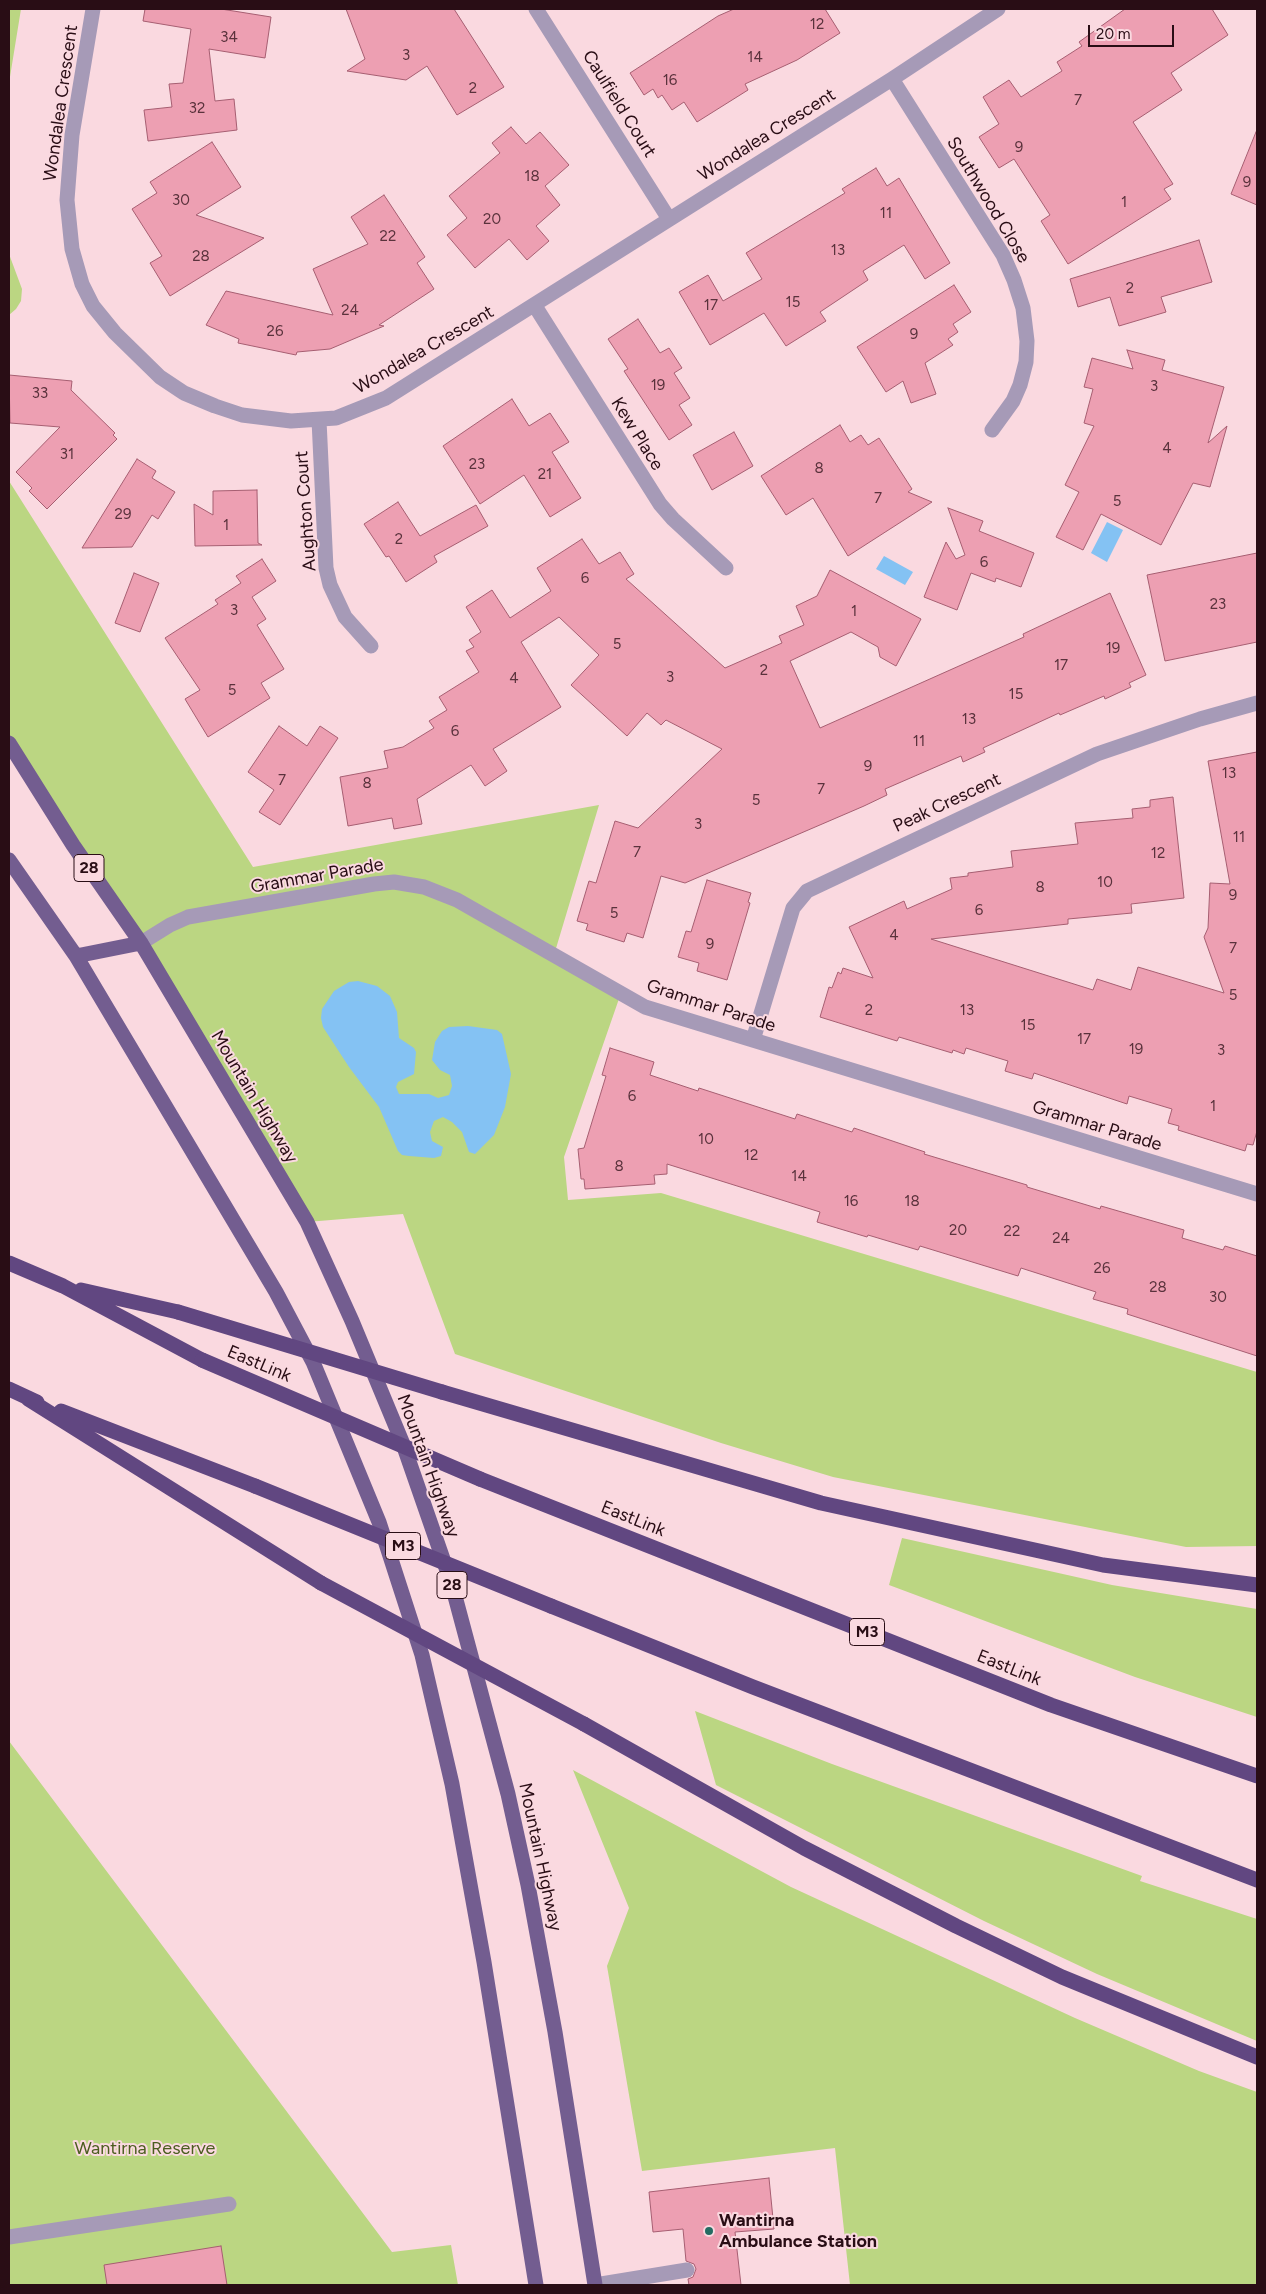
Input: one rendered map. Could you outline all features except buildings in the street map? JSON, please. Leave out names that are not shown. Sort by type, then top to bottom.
[{"type":"highway","name":"EastLink","points":[[9,1263],[63,1286],[202,1360],[480,1479],[1051,1705],[1257,1776]]},
{"type":"highway","points":[[63,1286],[178,1312],[820,1503],[1103,1565],[1257,1585]]},
{"type":"highway","name":"M3","points":[[9,1389],[28,1399],[256,1486],[753,1687],[1257,1880]]},
{"type":"highway","points":[[28,1399],[321,1583],[584,1724],[804,1848],[956,1926],[1062,1977],[1257,2057]]},
{"type":"main road","name":"Mountain Highway","points":[[9,743],[73,845],[140,943],[307,1222],[352,1321],[403,1444],[452,1585],[508,1794],[528,1885],[555,2032],[595,2285]]},
{"type":"main road","points":[[9,860],[76,956],[276,1292],[313,1362],[379,1522],[422,1655],[452,1784],[484,1962],[536,2285]]},
{"type":"main road","points":[[76,956],[140,943]]},
{"type":"street","name":"Wondalea Crescent","points":[[93,9],[72,135],[67,200],[76,267],[93,306],[140,358],[160,377],[184,393],[242,415],[291,421],[318,420],[355,412],[386,398],[892,79],[998,9]]},
{"type":"street","name":"Caulfield Court","points":[[536,9],[669,219]]},
{"type":"street","name":"Southwood Close","points":[[892,79],[1003,255],[1023,308],[1027,341],[1026,362],[1013,402],[992,430]]},
{"type":"street","name":"Kew Place","points":[[534,306],[660,504],[673,519],[726,568]]},
{"type":"street","name":"Aughton Court","points":[[318,420],[326,568],[337,603],[345,617],[371,646]]},
{"type":"street","name":"Peak Crescent","points":[[753,1040],[793,908],[807,891],[1096,754],[1200,719],[1257,703]]},
{"type":"street","name":"Grammar Parade","points":[[140,943],[170,925],[188,917],[374,884],[394,882],[424,887],[457,900],[645,1007],[1257,1194]]},
{"type":"street","points":[[9,2237],[229,2204]]},
{"type":"street","points":[[595,2285],[687,2270]]},
{"type":"green space","points":[[9,9],[21,9],[9,83]]},
{"type":"green space","points":[[9,254],[22,289],[21,301],[9,315]]},
{"type":"green space","points":[[9,481],[253,867],[599,805],[554,955],[621,993],[564,1157],[568,1200],[661,1193],[1257,1372],[1257,1546],[1186,1547],[833,1477],[721,1443],[455,1354],[403,1214],[307,1222],[9,743]]},
{"type":"green space","points":[[902,1538],[1112,1585],[1257,1609],[1257,1717],[1135,1677],[889,1585]]},
{"type":"green space","points":[[695,1711],[832,1764],[1142,1876],[1140,1881],[1257,1919],[1257,2041],[1097,1974],[984,1921],[716,1785]]},
{"type":"green space","name":"Wantirna Reserve","points":[[9,1741],[392,2252],[451,2245],[458,2285],[9,2285]]},
{"type":"green space","points":[[573,1770],[791,1887],[1075,2018],[1199,2071],[1257,2092],[1257,2285],[850,2285],[835,2148],[642,2171],[607,1966],[629,1908]]},
{"type":"water","points":[[1107,522],[1123,530],[1107,562],[1091,553]]},
{"type":"water","points":[[884,556],[913,572],[905,585],[876,569]]},
{"type":"water","points":[[358,981],[377,986],[390,996],[397,1012],[399,1038],[414,1048],[416,1052],[414,1074],[398,1082],[396,1087],[399,1094],[429,1094],[438,1098],[449,1095],[452,1086],[450,1075],[440,1070],[432,1060],[435,1042],[442,1031],[449,1027],[468,1026],[497,1030],[502,1034],[511,1074],[505,1107],[494,1135],[475,1154],[469,1152],[462,1132],[452,1122],[443,1117],[434,1121],[430,1132],[432,1141],[443,1147],[441,1156],[434,1158],[409,1156],[402,1155],[398,1151],[379,1107],[349,1067],[323,1027],[322,1009],[334,991],[349,982]]},
{"type":"place","name":"Wantirna Ambulance Station","points":[[709,2231]]}]
